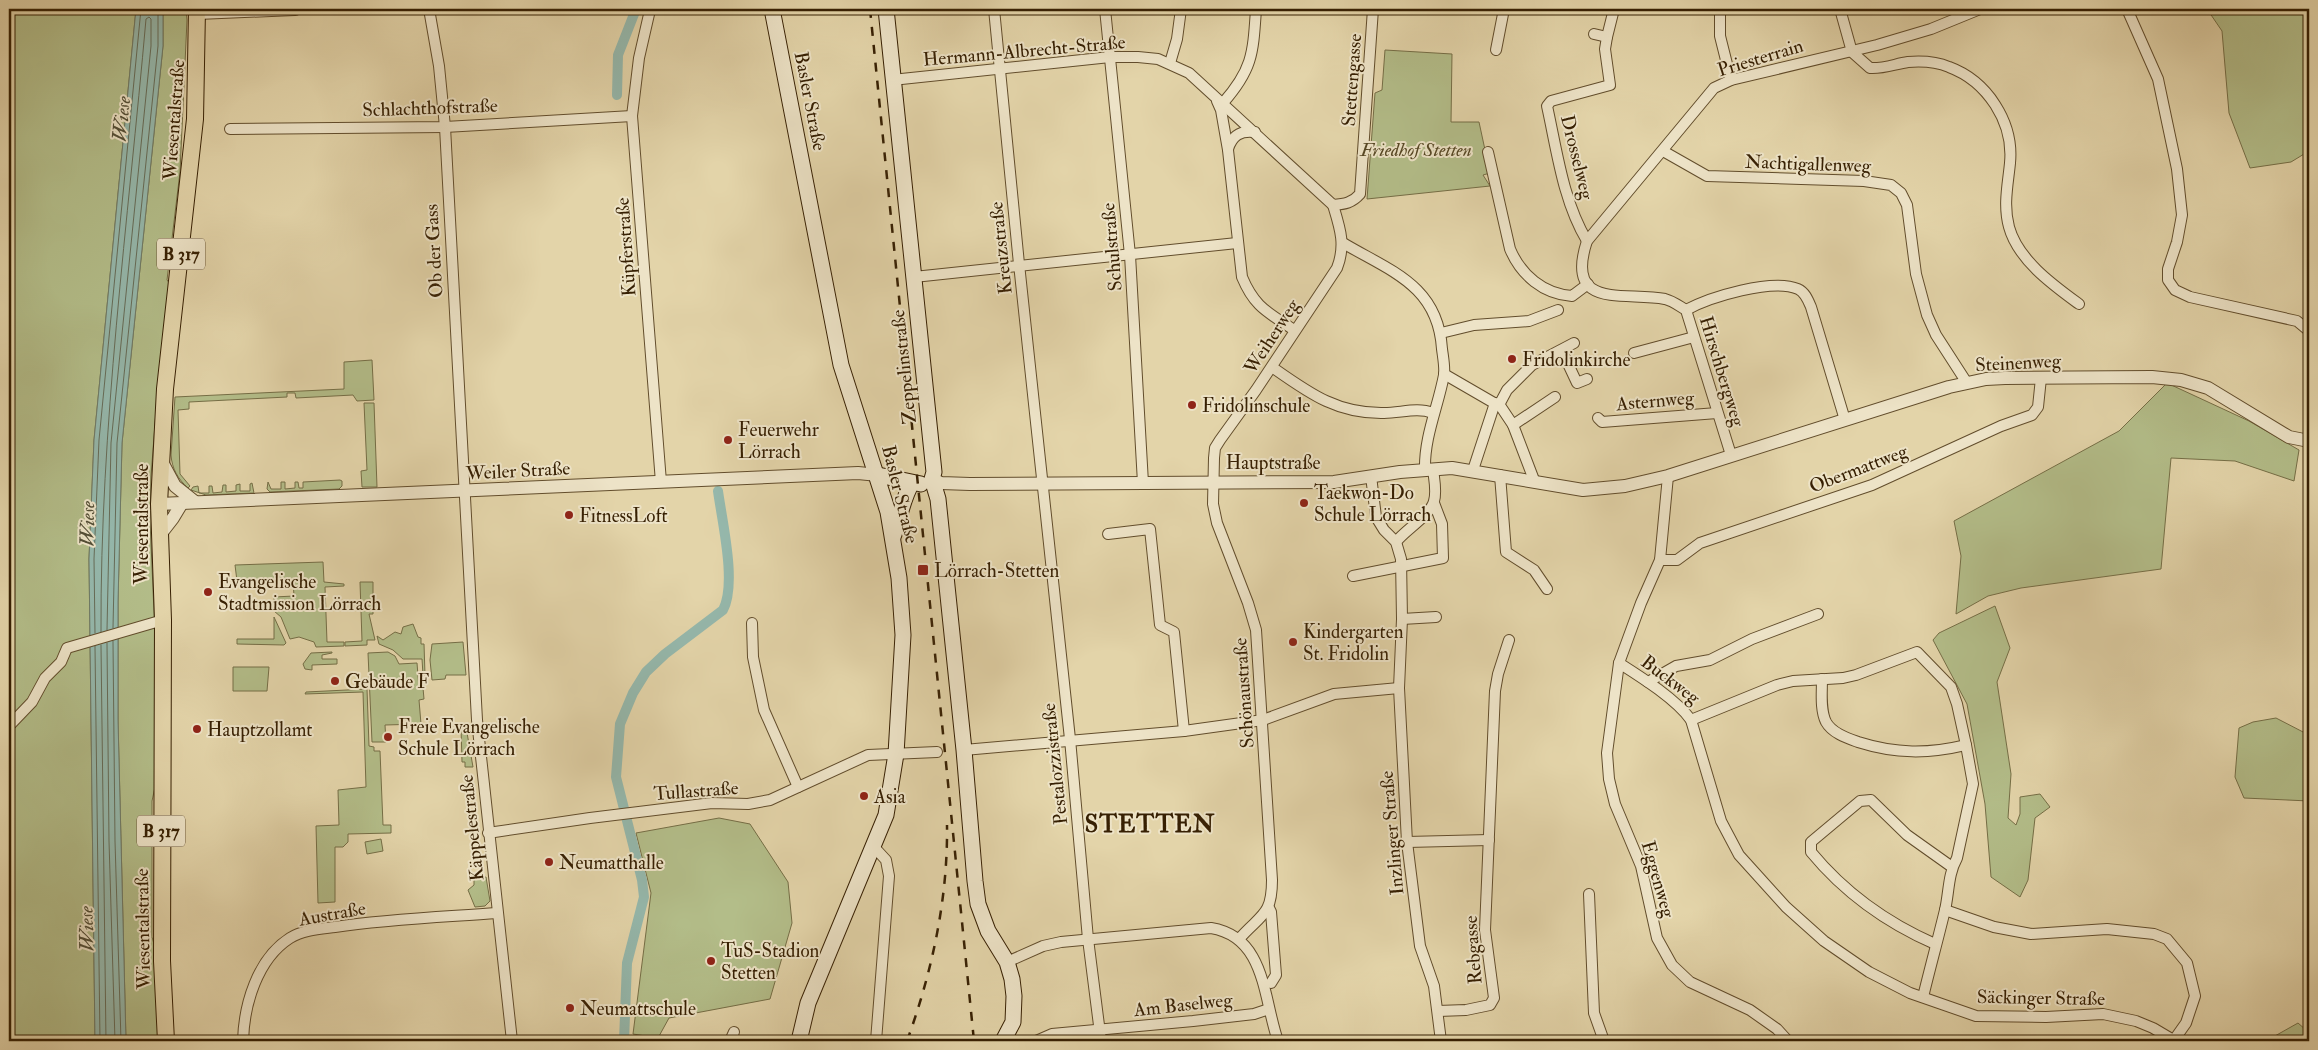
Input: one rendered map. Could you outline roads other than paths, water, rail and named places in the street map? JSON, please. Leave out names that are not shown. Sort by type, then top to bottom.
[{"type":"main road","name":"Basler Straße","points":[[772,9],[842,365],[886,502],[899,578],[903,635],[896,754],[891,796],[874,847],[808,1003],[800,1041]]},
{"type":"main road","name":"Zeppelinstraße","points":[[886,9],[934,472],[932,479],[938,499],[978,904],[988,931],[1007,962],[1014,996],[1012,1022],[1003,1041]]},
{"type":"main road","name":"Wiesentalstraße","points":[[166,1041],[162,961],[162,620],[159,504],[165,389],[195,119],[198,11]]},
{"type":"main road","name":"Hauptstraße","points":[[878,475],[912,483],[927,483],[932,479]]},
{"type":"main road","points":[[893,537],[901,518],[905,494],[912,483]]},
{"type":"street","points":[[198,11],[295,9]]},
{"type":"street","name":"Ob der Gass","points":[[429,9],[439,66],[445,127],[465,492]]},
{"type":"street","name":"Kreuzstraße","points":[[994,9],[1043,484]]},
{"type":"street","name":"Schulstraße","points":[[1105,9],[1130,255],[1143,484]]},
{"type":"street","points":[[1170,63],[1177,39],[1181,9]]},
{"type":"street","points":[[1223,104],[1242,82],[1250,66],[1256,9]]},
{"type":"street","name":"Stettengasse","points":[[1333,205],[1353,202],[1360,194],[1373,9]]},
{"type":"street","points":[[1496,50],[1503,9]]},
{"type":"street","name":"Drosselweg","points":[[1587,241],[1578,226],[1565,185],[1547,106],[1551,101],[1610,85],[1606,49],[1614,9]]},
{"type":"street","points":[[1720,9],[1720,36],[1732,80]]},
{"type":"street","points":[[1840,9],[1852,52],[1870,68],[1909,62],[1929,63],[1949,67],[1983,88],[2000,112],[2008,141],[2010,162],[2006,211],[2009,228],[2016,243],[2036,269],[2079,304]]},
{"type":"street","name":"Priesterrain","points":[[1587,241],[1714,88],[1732,80],[1814,59],[1852,52],[1931,29],[1980,9]]},
{"type":"street","points":[[2127,9],[2158,79],[2177,169],[2182,215],[2177,242],[2168,270],[2168,280],[2174,290],[2190,297],[2297,321],[2309,331]]},
{"type":"street","name":"Küpferstraße","points":[[650,10],[640,58],[632,116],[660,482]]},
{"type":"street","points":[[1594,34],[1607,37]]},
{"type":"street","name":"Hermann-Albrecht-Straße","points":[[892,80],[1110,57],[1138,57],[1170,63],[1189,73],[1333,205]]},
{"type":"street","points":[[1214,95],[1221,110],[1228,150],[1242,277],[1250,295],[1259,306],[1294,330]]},
{"type":"street","name":"Schlachthofstraße","points":[[230,128],[445,127],[632,116]]},
{"type":"street","points":[[1228,150],[1230,141],[1236,135],[1246,131],[1254,132]]},
{"type":"street","name":"Nachtigallenweg","points":[[1663,151],[1707,176],[1864,181],[1891,185],[1901,193],[1907,205],[1916,274],[1927,315],[1936,335],[1967,383]]},
{"type":"street","points":[[1488,152],[1503,224],[1515,262],[1523,273],[1541,287],[1561,296],[1572,296],[1588,284],[1584,275],[1582,257],[1587,241]]},
{"type":"street","name":"Weiherweg","points":[[1213,483],[1215,448],[1272,366],[1336,268],[1342,255],[1343,243],[1333,205]]},
{"type":"street","points":[[914,277],[1019,264],[1130,255],[1237,243]]},
{"type":"street","points":[[1343,243],[1404,278],[1419,291],[1431,306],[1441,333],[1444,374],[1433,413],[1429,469],[1434,503],[1442,524],[1443,558],[1353,576]]},
{"type":"street","name":"Hirschbergweg","points":[[1588,284],[1603,294],[1665,299],[1676,303],[1686,310],[1731,455]]},
{"type":"street","points":[[1686,310],[1722,296],[1766,287],[1785,286],[1800,289],[1811,307],[1845,420]]},
{"type":"street","points":[[1441,333],[1474,325],[1529,321],[1558,310]]},
{"type":"street","points":[[1634,354],[1694,337]]},
{"type":"street","points":[[1473,470],[1497,404],[1507,390],[1532,365],[1545,356],[1562,351],[1574,343]]},
{"type":"street","points":[[1562,351],[1577,383],[1587,379]]},
{"type":"street","points":[[1272,366],[1326,403],[1346,410],[1386,413],[1423,409],[1433,413]]},
{"type":"street","points":[[1444,374],[1497,404],[1513,424],[1534,480]]},
{"type":"street","name":"Steinenweg","points":[[1668,476],[1967,383],[2005,378],[2153,377],[2180,380],[2208,388],[2289,437],[2309,441]]},
{"type":"street","name":"Obermattweg","points":[[1660,560],[1676,560],[1700,543],[1872,485],[2000,426],[2032,415],[2038,407],[2041,378]]},
{"type":"street","points":[[1513,424],[1554,397]]},
{"type":"street","name":"Asternweg","points":[[1598,418],[1602,422],[1717,413]]},
{"type":"street","points":[[159,536],[188,502],[175,486],[161,460]]},
{"type":"street","name":"Hauptstraße","points":[[932,479],[941,483],[1043,484],[1334,482],[1429,469],[1473,470],[1583,490],[1602,490],[1668,476]]},
{"type":"street","name":"Weiler Straße","points":[[159,504],[465,492],[858,473],[878,475]]},
{"type":"street","points":[[1500,475],[1506,552],[1534,570],[1547,589]]},
{"type":"street","name":"Inzlinger Straße","points":[[1371,476],[1376,517],[1384,530],[1396,542],[1401,567],[1402,619],[1399,688],[1406,842],[1420,946],[1434,986],[1441,1041]]},
{"type":"street","name":"Buckweg","points":[[1668,476],[1660,560],[1640,603],[1619,663],[1648,682],[1686,712],[1691,720],[1777,685],[1793,681],[1856,675],[1917,652],[1951,687],[1957,704],[1966,745]]},
{"type":"street","name":"Schönaustraße","points":[[1213,483],[1213,504],[1217,523],[1248,603],[1256,630],[1262,691],[1272,880],[1269,908],[1271,912],[1276,975],[1271,983]]},
{"type":"street","name":"Pestalozzistraße","points":[[1043,484],[1070,739],[1088,939],[1101,1041]]},
{"type":"street","name":"Käppelestraße","points":[[465,492],[478,720],[488,833],[512,1041]]},
{"type":"street","points":[[1396,542],[1434,503]]},
{"type":"street","points":[[1108,534],[1150,529],[1160,625],[1174,632],[1184,731]]},
{"type":"street","points":[[1648,682],[1676,666],[1710,660],[1752,639],[1818,614]]},
{"type":"street","points":[[1402,619],[1436,616]]},
{"type":"street","points":[[9,726],[32,702],[45,678],[61,662],[67,648],[162,620]]},
{"type":"street","points":[[752,624],[753,657],[762,704],[798,787]]},
{"type":"street","name":"Rebgasse","points":[[1438,1011],[1466,1010],[1490,1005],[1494,998],[1486,930],[1495,691],[1509,640]]},
{"type":"street","name":"Eggenweg","points":[[1619,663],[1607,753],[1609,779],[1615,804],[1641,866],[1657,938],[1672,965],[1690,982],[1750,1010],[1777,1030],[1788,1041]]},
{"type":"street","points":[[1822,679],[1823,712],[1826,723],[1846,737],[1873,747],[1899,752],[1932,752],[1966,745],[1973,784],[1957,858],[1952,867],[1945,910],[1923,997]]},
{"type":"street","points":[[964,750],[1070,739],[1184,731],[1263,720],[1334,694],[1399,688]]},
{"type":"street","name":"Säckinger Straße","points":[[1691,720],[1721,821],[1739,855],[1786,907],[1824,941],[1869,972],[1910,993],[1976,1016],[2046,1017],[2103,1014],[2153,1028],[2174,1041]]},
{"type":"street","name":"Tullastraße","points":[[488,833],[618,814],[712,803],[748,804],[770,800],[868,756],[937,752]]},
{"type":"street","points":[[1935,944],[1910,933],[1870,908],[1844,887],[1811,852],[1811,842],[1851,807],[1865,799],[1871,800],[1908,835],[1952,867]]},
{"type":"street","points":[[1406,842],[1489,840]]},
{"type":"street","points":[[874,847],[886,860],[889,876],[876,1041]]},
{"type":"street","points":[[1589,894],[1594,1013],[1604,1041]]},
{"type":"street","points":[[1239,938],[1269,908]]},
{"type":"street","points":[[1945,910],[1994,927],[2031,934],[2107,929],[2154,934],[2167,939],[2186,963],[2195,996],[2188,1018],[2174,1041]]},
{"type":"street","name":"Austraße","points":[[243,1041],[244,1016],[256,978],[275,953],[290,938],[310,931],[352,924],[497,913]]},
{"type":"street","points":[[1007,962],[1043,946],[1088,939],[1211,928],[1223,930],[1239,938],[1247,947],[1258,968],[1278,1041]]},
{"type":"street","name":"Am Baselweg","points":[[1036,1041],[1052,1034],[1254,1014],[1269,1009]]},
{"type":"water","points":[[136,9],[163,9],[163,46],[122,443],[118,602],[118,720],[126,1041],[95,1041],[89,559],[94,440]]},
{"type":"waterway","points":[[617,95],[618,55],[636,9]]},
{"type":"waterway","points":[[624,1041],[627,963],[644,897],[642,880],[616,777],[620,724],[633,693],[646,672],[665,654],[723,610],[727,599],[729,569],[718,491]]},
{"type":"railway","points":[[870,9],[974,1041]]},
{"type":"railway","points":[[907,1041],[924,989],[937,935],[945,880],[947,825]]},
{"type":"place","name":"Fridolinkirche","points":[[1512,359]]},
{"type":"place","name":"Fridolinschule","points":[[1192,405]]},
{"type":"place","name":"Feuerwehr Lörrach","points":[[728,440]]},
{"type":"place","name":"Taekwon-Do Schule Lörrach","points":[[1304,503]]},
{"type":"place","name":"FitnessLoft","points":[[569,515]]},
{"type":"place","name":"Lörrach-Stetten","points":[[923,570]]},
{"type":"place","name":"Evangelische Stadtmission Lörrach","points":[[208,592]]},
{"type":"place","name":"Kindergarten St. Fridolin","points":[[1293,642]]},
{"type":"place","name":"Gebäude F","points":[[335,681]]},
{"type":"place","name":"Hauptzollamt","points":[[197,729]]},
{"type":"place","name":"Freie Evangelische Schule Lörrach","points":[[388,737]]},
{"type":"place","name":"Asia","points":[[864,796]]},
{"type":"place","name":"Neumatthalle","points":[[549,862]]},
{"type":"place","name":"TuS-Stadion Stetten","points":[[711,961]]},
{"type":"place","name":"Neumattschule","points":[[570,1008]]},
{"type":"district","name":"STETTEN","points":[[1150,824]]},
{"type":"water label","name":"Wiese","points":[[121,119]]},
{"type":"water label","name":"Wiese","points":[[87,524]]},
{"type":"water label","name":"Wiese","points":[[86,929]]},
{"type":"park label","name":"Friedhof Stetten","points":[[1416,149]]}]
